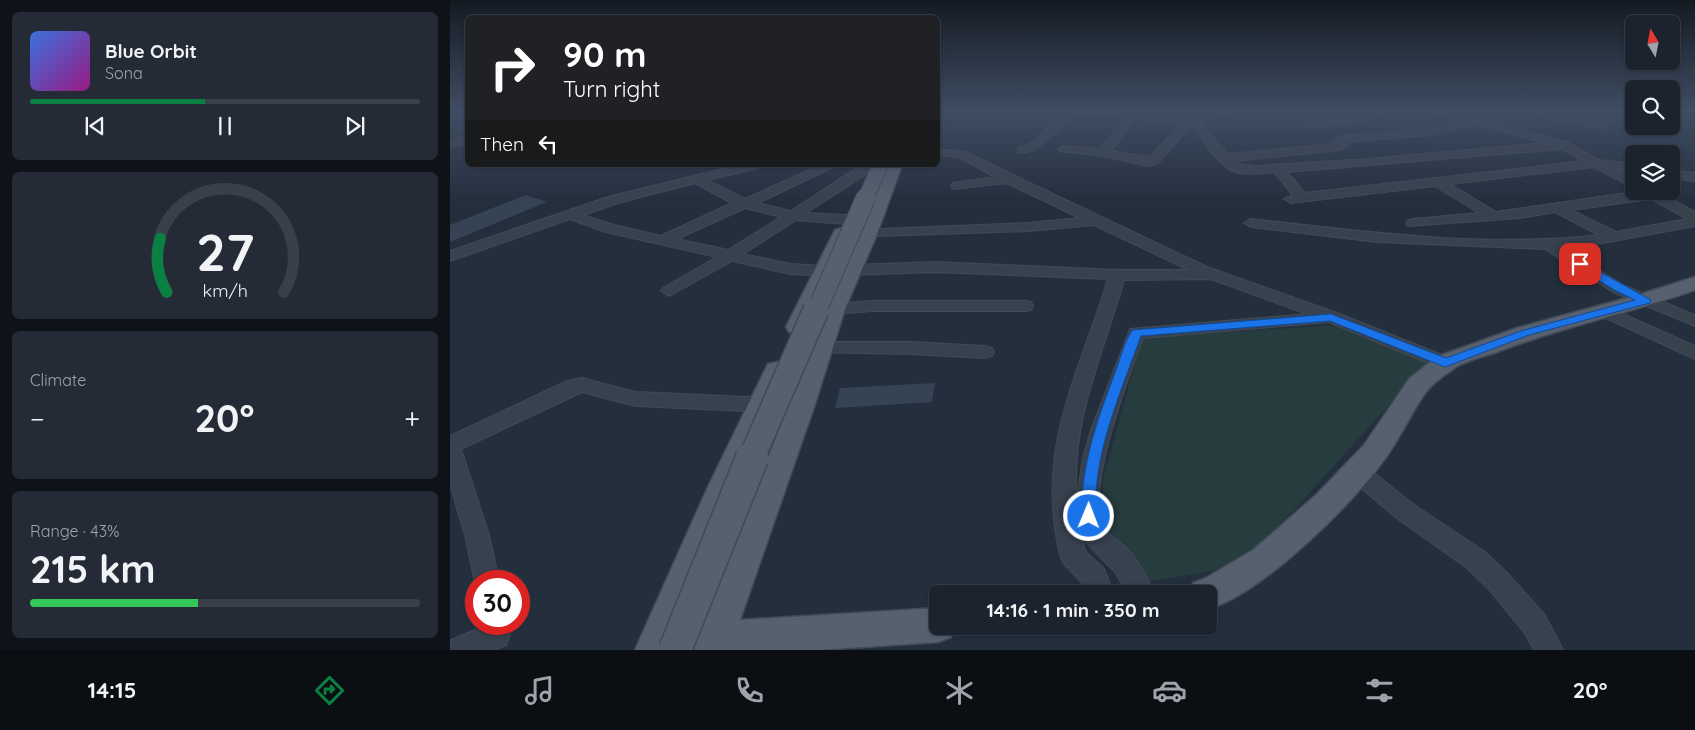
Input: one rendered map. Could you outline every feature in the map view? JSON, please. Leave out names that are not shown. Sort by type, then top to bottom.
[{"type":"main road","points":[[873,167],[858,227],[852,268],[834,309],[801,407],[713,644],[929,626]]},
{"type":"main road","points":[[675,650],[702,589],[737,491],[879,167]]},
{"type":"main road","points":[[653,650],[761,404],[823,271],[858,227],[893,167]]},
{"type":"main road","points":[[1217,590],[1265,560],[1327,504],[1374,453],[1418,384],[1451,360],[1488,346],[1603,310],[1646,300],[1695,283]]},
{"type":"street","points":[[450,145],[464,140]]},
{"type":"street","points":[[1022,150],[1042,140]]},
{"type":"street","points":[[1103,153],[1113,140]]},
{"type":"street","points":[[1064,149],[1103,153],[1141,161],[1154,160],[1173,140]]},
{"type":"street","points":[[1209,140],[1234,167],[1256,170],[1367,163],[1564,145]]},
{"type":"street","points":[[1224,158],[1339,147],[1342,146],[1339,140]]},
{"type":"street","points":[[1548,140],[1564,145],[1625,179]]},
{"type":"street","points":[[940,152],[961,154],[1009,179],[1214,275],[1451,360]]},
{"type":"street","points":[[1367,163],[1398,187]]},
{"type":"street","points":[[1278,169],[1297,199],[1596,163],[1625,167]]},
{"type":"street","points":[[450,256],[572,214],[746,167]]},
{"type":"street","points":[[664,240],[826,167]]},
{"type":"street","points":[[669,290],[731,255],[790,216],[836,190],[866,167]]},
{"type":"street","points":[[1680,175],[1695,177]]},
{"type":"street","points":[[696,179],[713,191],[743,204],[790,216],[858,227],[1028,227],[1099,220]]},
{"type":"street","points":[[957,186],[1009,179]]},
{"type":"street","points":[[1438,182],[1493,216]]},
{"type":"street","points":[[1414,223],[1493,216],[1625,197]]},
{"type":"street","points":[[1663,200],[1695,218]]},
{"type":"street","points":[[1558,208],[1614,236]]},
{"type":"street","points":[[572,214],[584,221],[611,229],[791,268],[823,271],[852,268],[935,267],[1117,275],[1214,275]]},
{"type":"street","points":[[1251,223],[1378,238],[1548,245],[1695,222]]},
{"type":"street","points":[[1548,245],[1619,289],[1694,321]]},
{"type":"street","points":[[1099,585],[1090,568],[1073,557],[1066,502],[1065,456],[1067,439],[1087,364],[1108,310],[1117,275]]},
{"type":"street","points":[[804,310],[872,306],[1025,306]]},
{"type":"street","points":[[1603,310],[1695,353]]},
{"type":"street","points":[[1136,585],[1123,562],[1091,529],[1089,516],[1090,482],[1094,460],[1108,408],[1136,333],[1331,317]]},
{"type":"street","points":[[787,349],[912,348],[985,352]]},
{"type":"street","points":[[484,570],[477,535],[450,450],[574,386],[582,385],[635,398],[801,407]]},
{"type":"street","points":[[1357,472],[1406,512],[1476,560],[1498,581],[1534,623],[1549,650]]},
{"type":"street","points":[[461,650],[496,636]]},
{"type":"street","points":[[659,650],[713,644]]},
{"type":"green space","points":[[1335,325],[1429,361],[1243,566],[1145,582],[1131,555],[1103,523],[1103,479],[1142,338]]},
{"type":"building","points":[[526,195],[547,202],[450,242],[450,225]]},
{"type":"building","points":[[935,383],[932,402],[835,408],[840,388]]},
{"type":"route","points":[[1089,516],[1090,482],[1094,460],[1108,408],[1136,333],[1331,317],[1445,363],[1456,357],[1525,333],[1603,310],[1646,300],[1619,289],[1580,264]]}]
